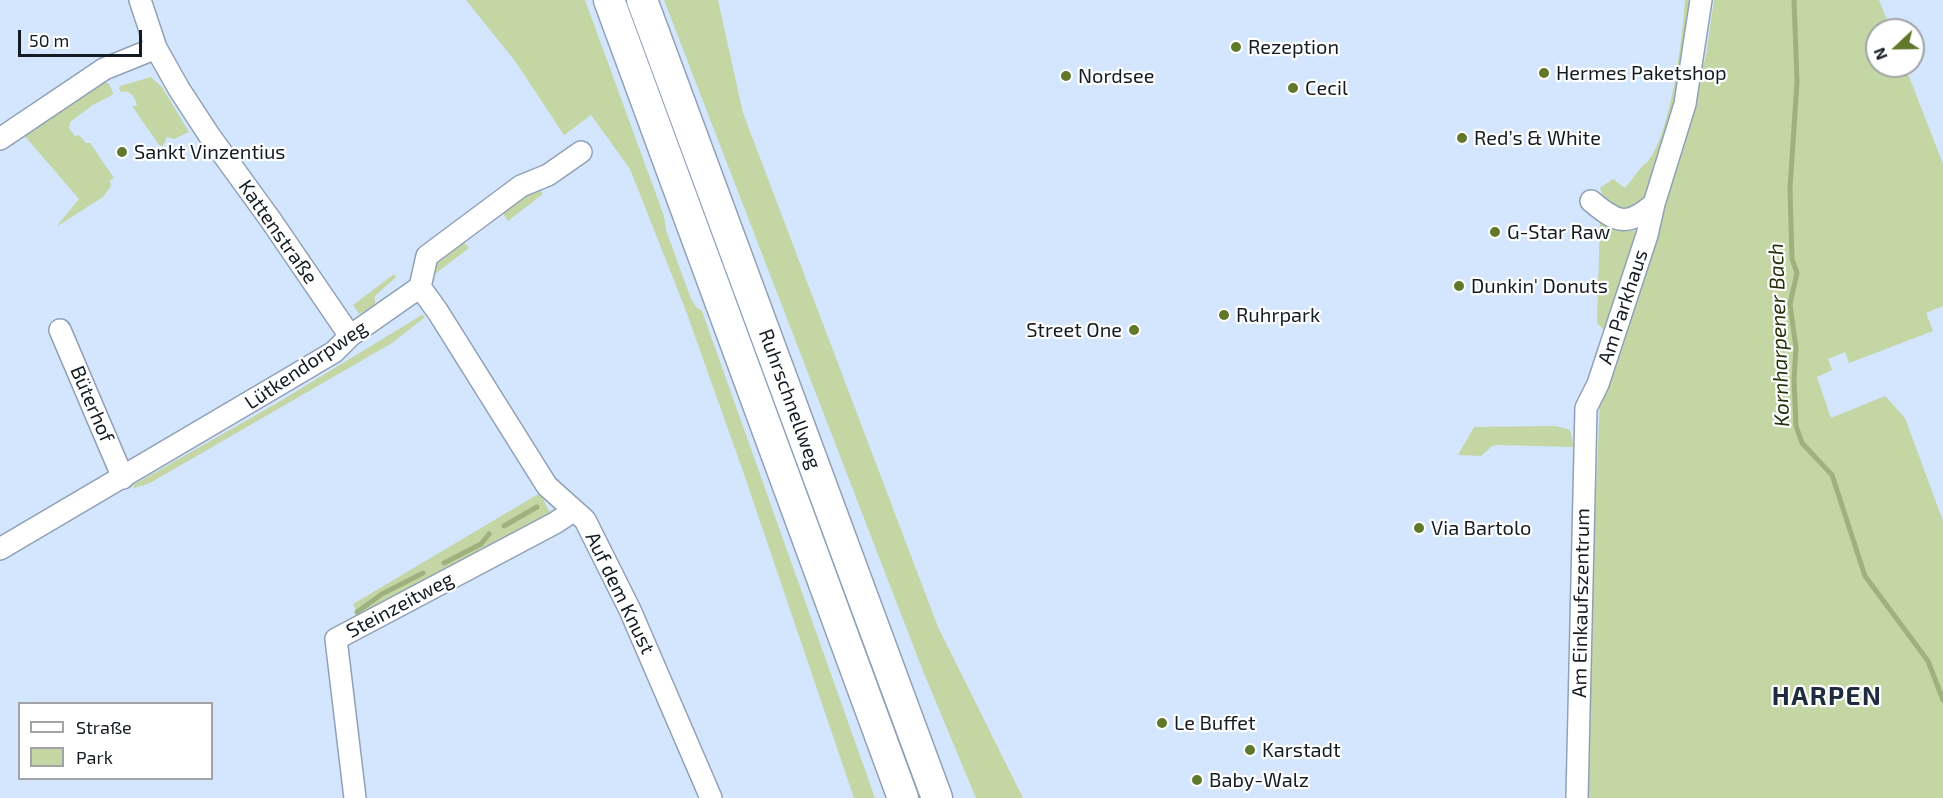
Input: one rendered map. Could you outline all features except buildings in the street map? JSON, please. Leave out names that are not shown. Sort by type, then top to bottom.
[{"type":"highway","name":"Ruhrschnellweg","points":[[609,0],[903,798]]},
{"type":"highway","name":"Ruhrschnellweg","points":[[642,0],[937,798]]},
{"type":"highway","points":[[873,624],[956,798]]},
{"type":"street","name":"Kattenstraße","points":[[140,0],[156,48],[209,135],[350,336]]},
{"type":"street","name":"Am Parkhaus","points":[[1586,408],[1598,384],[1647,235],[1654,204],[1686,104],[1701,0]]},
{"type":"street","points":[[0,139],[104,69],[156,48]]},
{"type":"street","points":[[420,287],[427,256],[521,186],[548,175],[581,152]]},
{"type":"street","name":"Am Parkhaus","points":[[1591,201],[1607,215],[1620,220],[1632,220],[1654,204]]},
{"type":"street","name":"Lütkendorpweg","points":[[0,549],[304,370],[334,351],[350,336],[420,287]]},
{"type":"street","name":"Auf dem Knust","points":[[420,287],[547,486],[585,520],[630,610],[711,798]]},
{"type":"street","name":"Büterhof","points":[[60,330],[123,478]]},
{"type":"street","name":"Am Einkaufszentrum","points":[[1577,798],[1586,408]]},
{"type":"street","name":"Steinzeitweg","points":[[355,798],[336,639],[555,523],[573,511]]},
{"type":"green space","points":[[466,0],[585,0],[664,216],[666,230],[691,299],[702,311],[875,798],[854,798],[686,311],[630,169],[591,115],[564,135],[515,61]]},
{"type":"green space","points":[[664,0],[718,0],[743,113],[938,627],[1023,798],[976,798],[923,671]]},
{"type":"green space","points":[[1685,0],[1693,0],[1680,90],[1646,199],[1630,213],[1605,203],[1600,188],[1613,179],[1625,188],[1647,163],[1656,148],[1674,85]]},
{"type":"green space","points":[[1714,0],[1879,0],[1886,18],[1865,18],[1865,78],[1910,78],[1943,164],[1943,306],[1926,313],[1933,331],[1849,363],[1845,352],[1828,359],[1832,370],[1817,377],[1831,418],[1885,396],[1905,418],[1943,521],[1943,798],[1583,798],[1600,399],[1658,230],[1706,55]]},
{"type":"green space","points":[[151,77],[162,87],[189,132],[174,139],[167,137],[163,146],[159,145],[132,106],[137,106],[134,97],[130,93],[121,92],[119,88]]},
{"type":"green space","points":[[103,81],[109,84],[112,95],[93,105],[70,122],[69,128],[75,136],[79,135],[86,143],[90,143],[114,178],[110,180],[111,186],[103,197],[56,227],[79,199],[23,134]]},
{"type":"green space","points":[[539,188],[543,194],[508,221],[501,211]]},
{"type":"green space","points":[[1600,222],[1614,229],[1635,231],[1636,234],[1607,328],[1603,329],[1597,323]]},
{"type":"green space","points":[[462,240],[469,248],[431,277],[431,264]]},
{"type":"green space","points":[[394,274],[396,277],[375,296],[375,305],[359,314],[353,305]]},
{"type":"green space","points":[[422,315],[425,317],[392,343],[150,483],[134,488],[133,485],[277,403]]},
{"type":"green space","points":[[1556,426],[1570,430],[1574,447],[1498,445],[1492,446],[1481,456],[1458,455],[1474,427]]},
{"type":"green space","points":[[540,493],[552,517],[360,618],[353,604]]},
{"type":"waterway","name":"Kornharpener Bach","points":[[1794,0],[1797,82],[1790,189],[1792,259],[1797,273],[1790,304],[1796,348],[1794,379],[1796,426],[1802,443],[1832,475],[1865,576],[1928,661],[1943,700]]},
{"type":"waterway","points":[[504,526],[537,507]]},
{"type":"waterway","points":[[444,563],[481,544],[489,534]]},
{"type":"waterway","points":[[357,612],[382,594],[423,573]]},
{"type":"place","name":"Rezeption","points":[[1236,47]]},
{"type":"place","name":"Hermes Paketshop","points":[[1544,73]]},
{"type":"place","name":"Nordsee","points":[[1066,76]]},
{"type":"place","name":"Cecil","points":[[1293,88]]},
{"type":"place","name":"Red’s & White","points":[[1462,138]]},
{"type":"place","name":"Sankt Vinzentius","points":[[122,152]]},
{"type":"place","name":"G-Star Raw","points":[[1495,232]]},
{"type":"place","name":"Dunkin' Donuts","points":[[1459,286]]},
{"type":"place","name":"Ruhrpark","points":[[1224,315]]},
{"type":"place","name":"Street One","points":[[1134,330]]},
{"type":"place","name":"Via Bartolo","points":[[1419,528]]},
{"type":"place","name":"Le Buffet","points":[[1162,723]]},
{"type":"place","name":"Karstadt","points":[[1250,750]]},
{"type":"place","name":"Baby-Walz","points":[[1197,780]]},
{"type":"district","name":"HARPEN","points":[[1827,696]]}]
